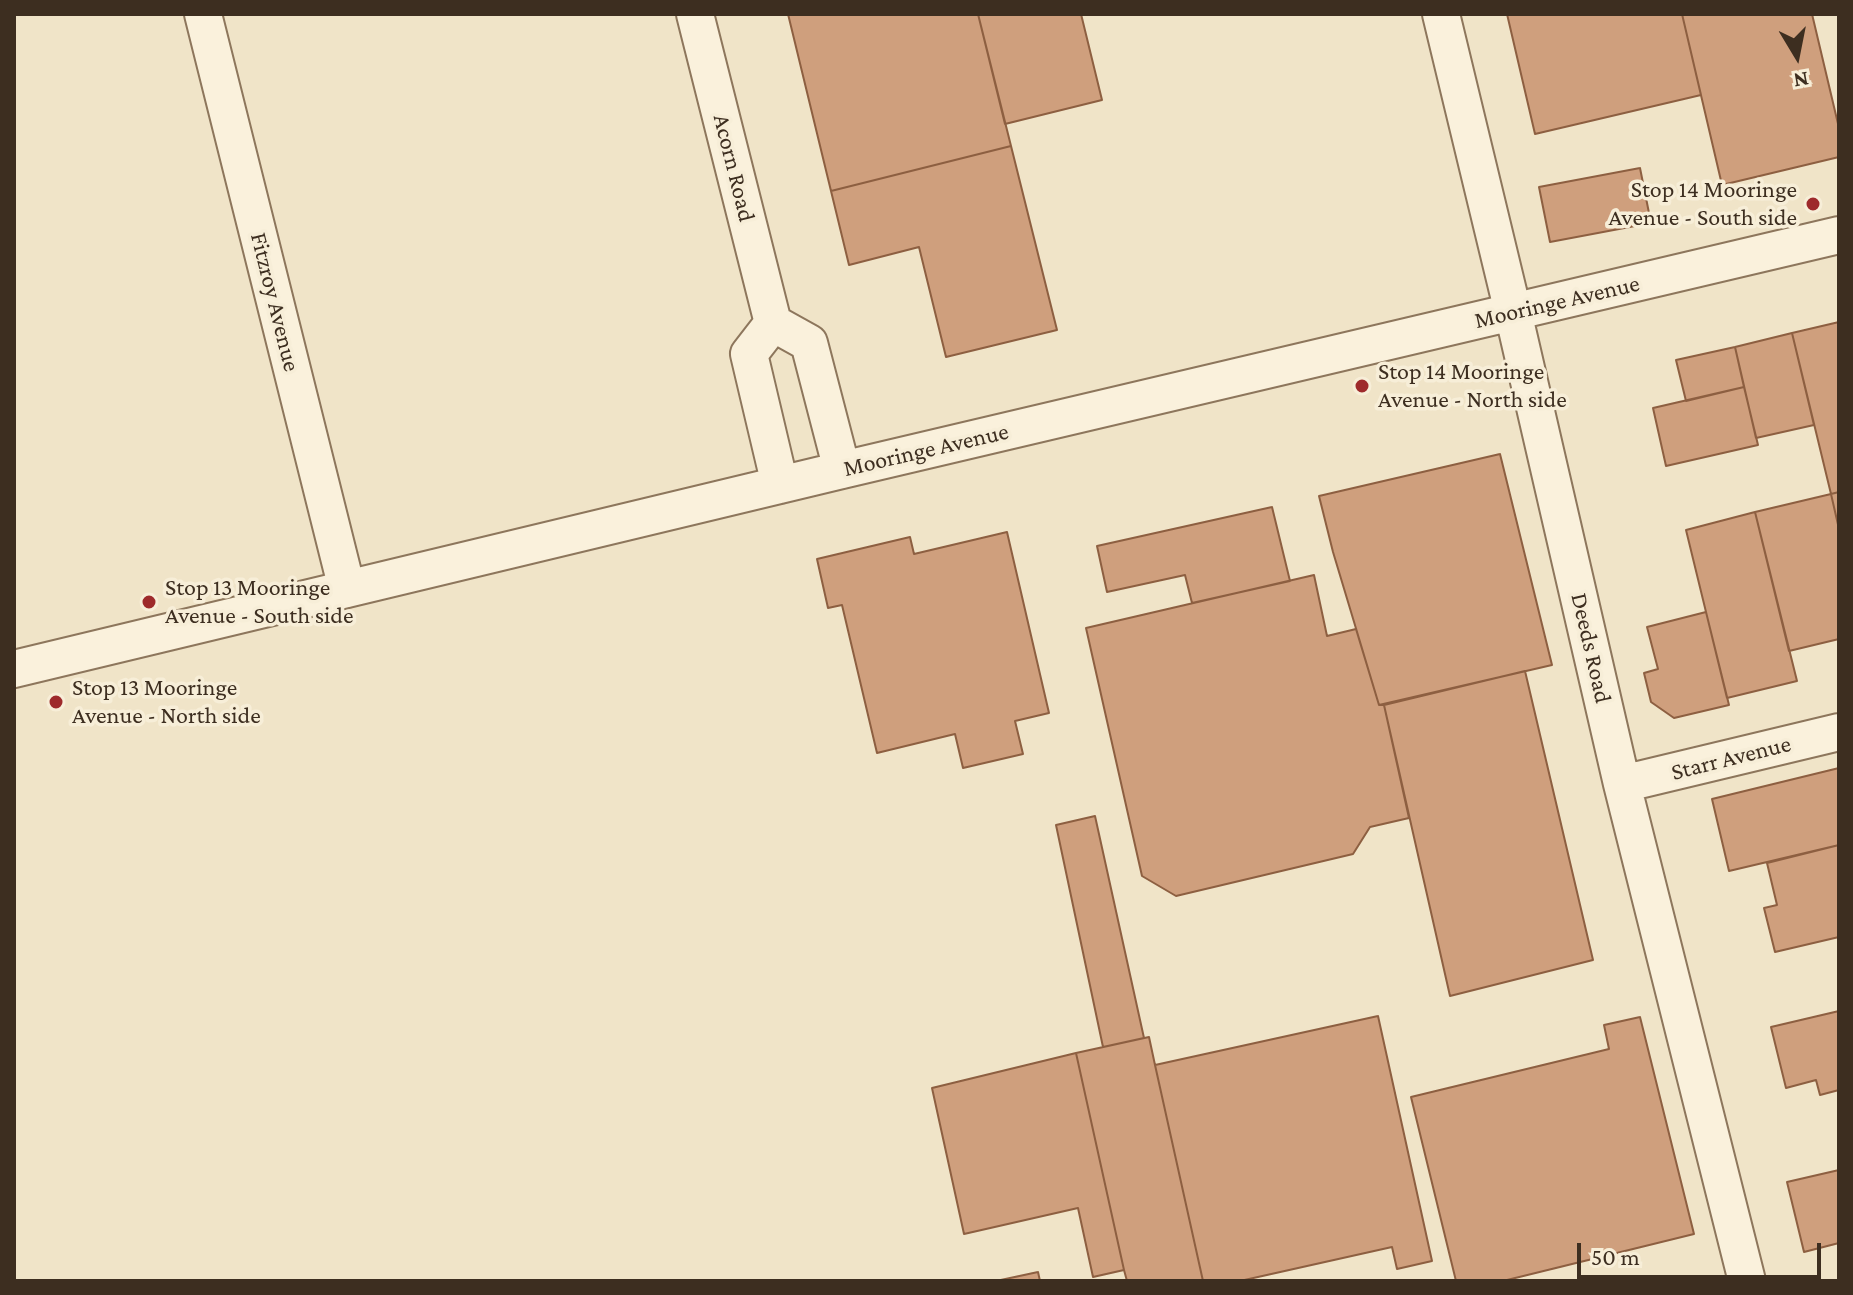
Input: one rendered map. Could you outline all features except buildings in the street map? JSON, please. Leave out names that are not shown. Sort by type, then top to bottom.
[{"type":"street","name":"Fitzroy Avenue","points":[[203,14],[347,589]]},
{"type":"street","name":"Acorn Road","points":[[695,14],[773,323]]},
{"type":"street","name":"Deeds Road","points":[[1441,14],[1622,784],[1747,1281]]},
{"type":"street","name":"Mooringe Avenue","points":[[14,669],[1839,235]]},
{"type":"street","points":[[780,485],[749,354],[773,323],[809,343],[842,470]]},
{"type":"street","name":"Starr Avenue","points":[[1622,784],[1839,732]]},
{"type":"place","name":"Stop 14 Mooringe Avenue - South side","points":[[1813,204]]},
{"type":"place","name":"Stop 14 Mooringe Avenue - North side","points":[[1362,386]]},
{"type":"place","name":"Stop 13 Mooringe Avenue - South side","points":[[149,602]]},
{"type":"place","name":"Stop 13 Mooringe Avenue - North side","points":[[56,702]]}]
